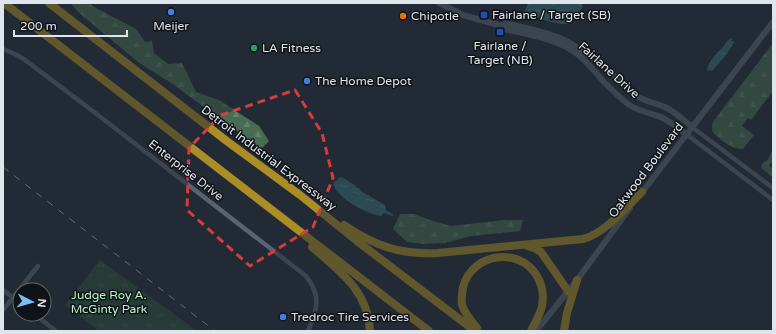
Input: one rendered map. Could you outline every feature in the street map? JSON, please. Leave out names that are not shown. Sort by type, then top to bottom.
[{"type":"highway","points":[[4,3],[429,331]]},
{"type":"highway","name":"Detroit Industrial Expressway","points":[[49,3],[228,142],[300,195],[357,242],[477,331]]},
{"type":"highway","points":[[300,195],[361,236],[381,245],[400,251],[423,254],[583,239],[592,236],[606,227],[642,192]]},
{"type":"highway","points":[[264,203],[278,219],[352,283],[366,308],[369,318],[370,331]]},
{"type":"highway","points":[[525,245],[541,252],[568,291]]},
{"type":"highway","points":[[477,331],[468,318],[462,304],[461,299],[464,284],[468,276],[477,265],[489,259],[500,257],[511,258],[524,263],[535,274],[540,283],[543,294],[542,308],[531,331]]},
{"type":"highway","points":[[564,331],[567,313],[577,280]]},
{"type":"street","name":"Fairlane Drive","points":[[439,3],[463,15],[502,26],[504,29],[561,44],[577,54],[604,82],[631,106],[669,122],[773,200]]},
{"type":"street","name":"Oakwood Boulevard","points":[[536,331],[577,280],[686,134],[773,22]]},
{"type":"street","name":"Fairlane Drive","points":[[502,26],[506,24],[554,36],[585,52],[611,72],[630,92],[645,101],[658,104],[671,111],[773,188]]},
{"type":"street","name":"Enterprise Drive","points":[[3,49],[25,60],[306,276],[314,289],[317,303],[315,315],[308,331]]},
{"type":"street","points":[[604,82],[607,76],[610,76],[624,89],[630,92]]},
{"type":"street","points":[[622,99],[647,111],[653,110],[658,104]]},
{"type":"street","points":[[26,282],[38,266]]},
{"type":"street","points":[[3,290],[12,297]]},
{"type":"street","points":[[3,310],[12,299]]},
{"type":"street","points":[[44,322],[56,331]]},
{"type":"highlighted area","points":[[295,90],[322,133],[333,178],[313,227],[250,266],[187,210],[189,148],[221,115]]},
{"type":"green space","points":[[71,3],[89,3],[136,29],[145,42],[152,41],[154,53],[168,64],[182,63],[196,92],[219,100],[259,126],[269,141],[261,149],[174,85],[138,62],[78,12]]},
{"type":"green space","points":[[773,43],[773,91],[751,120],[748,118],[742,126],[754,135],[743,149],[738,149],[724,142],[713,132],[713,122]]},
{"type":"green space","points":[[773,150],[773,161],[769,166],[773,169],[773,177],[762,169],[762,164],[767,161]]},
{"type":"green space","points":[[400,214],[414,214],[451,226],[504,220],[523,220],[520,231],[471,236],[445,243],[423,244],[407,242],[393,229]]},
{"type":"green space","name":"Judge Roy A. McGinty Park","points":[[100,260],[197,331],[99,331],[65,305]]},
{"type":"water","points":[[528,3],[581,3],[583,6],[571,22],[560,24],[526,14],[525,11]]},
{"type":"water","points":[[731,38],[731,41],[734,42],[727,54],[712,71],[707,70],[713,57]]},
{"type":"water","points":[[339,177],[346,179],[361,191],[385,205],[386,210],[394,215],[392,216],[384,213],[381,216],[375,215],[360,209],[346,200],[335,189],[333,183]]},
{"type":"railway","points":[[3,167],[215,331]]},
{"type":"place","name":"Meijer","points":[[171,12]]},
{"type":"place","name":"Fairlane / Target (SB)","points":[[484,15]]},
{"type":"place","name":"Chipotle","points":[[403,16]]},
{"type":"place","name":"Fairlane / Target (NB)","points":[[500,32]]},
{"type":"place","name":"LA Fitness","points":[[254,48]]},
{"type":"place","name":"The Home Depot","points":[[307,81]]},
{"type":"place","name":"Tredroc Tire Services","points":[[283,317]]}]
